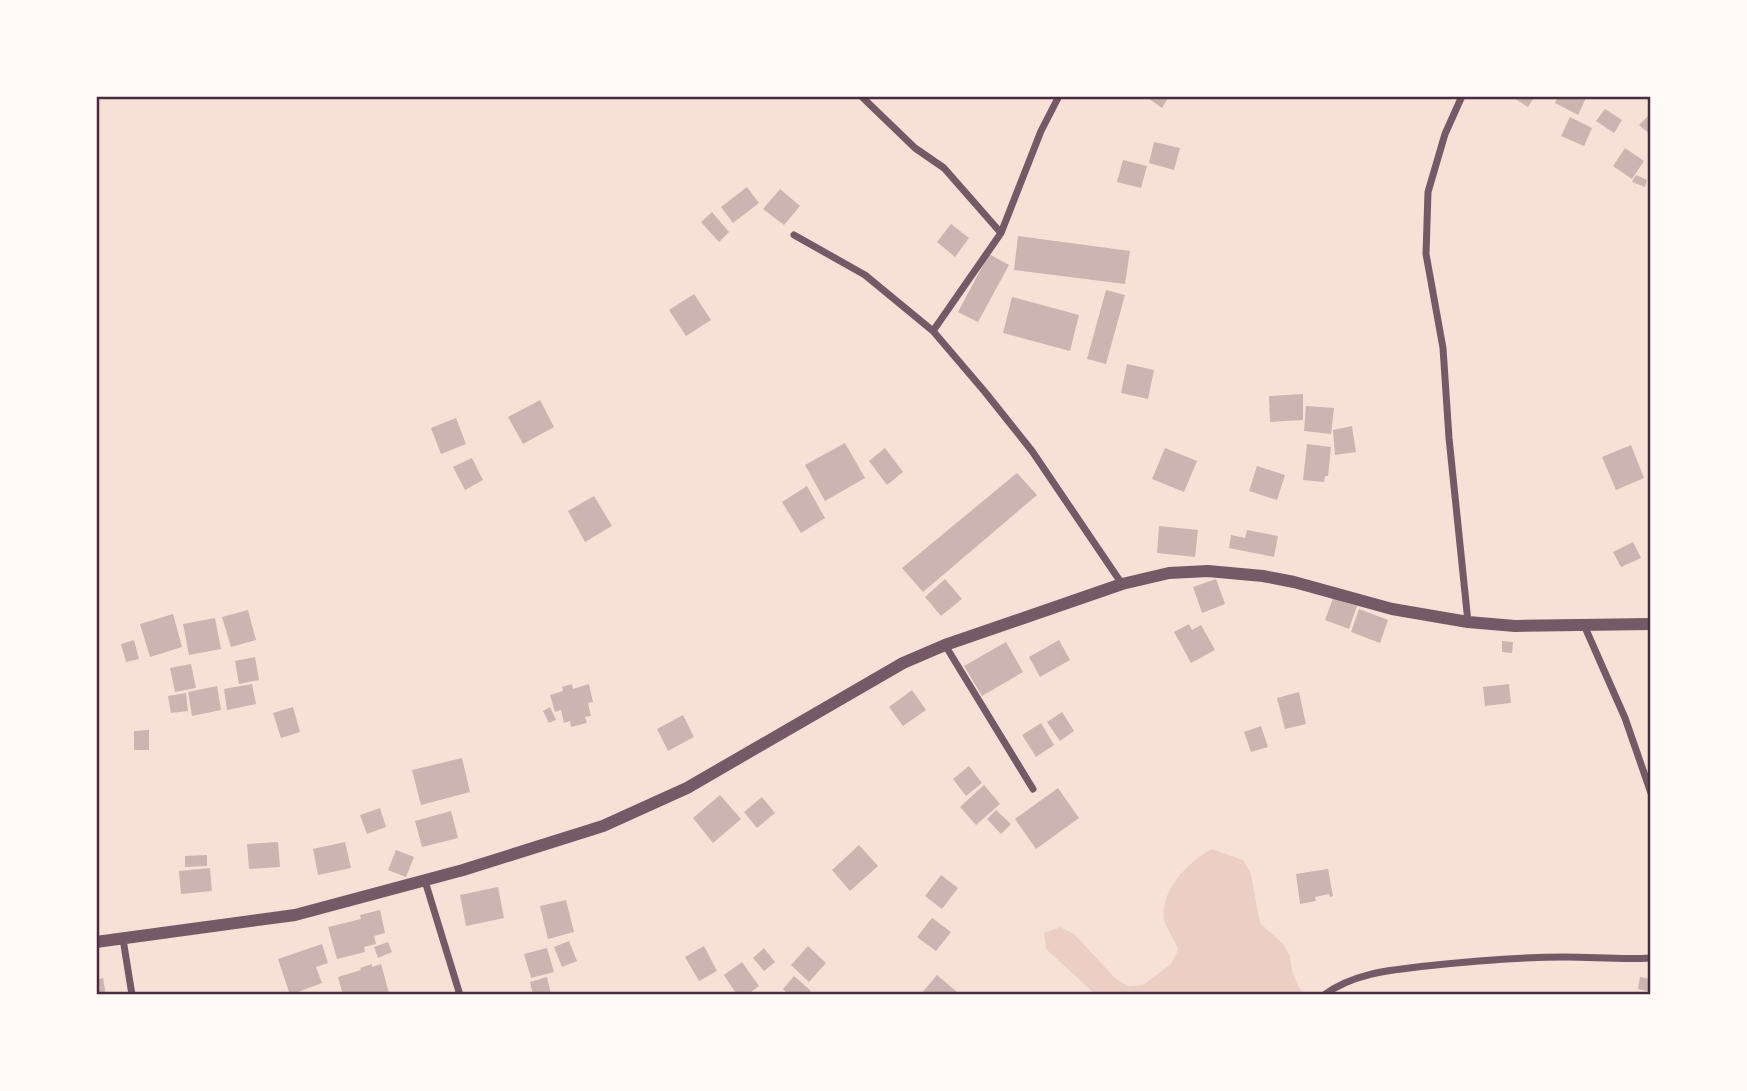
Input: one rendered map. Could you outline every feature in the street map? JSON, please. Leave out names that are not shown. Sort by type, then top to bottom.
[{"type":"street","points":[[860,96],[915,148],[944,168],[1002,233]]},
{"type":"street","points":[[933,331],[1002,233],[1041,131],[1059,96]]},
{"type":"street","points":[[1462,96],[1445,134],[1428,192],[1426,254],[1443,348],[1449,438],[1468,622]]},
{"type":"street","points":[[794,235],[865,275],[933,331],[1032,451],[1122,584]]},
{"type":"street","points":[[96,942],[295,915],[425,881],[603,826],[687,788],[903,663],[945,645],[1122,584],[1169,573],[1237,572],[1294,582],[1392,609],[1468,622],[1515,626],[1651,624]]},
{"type":"street","points":[[1584,625],[1625,718],[1651,793]]},
{"type":"street","points":[[945,645],[1033,789]]},
{"type":"street","points":[[425,881],[460,995]]},
{"type":"street","points":[[123,939],[132,995]]},
{"type":"street","points":[[1324,995],[1337,985],[1399,969],[1461,962],[1563,957],[1651,958]]},
{"type":"shaded area","points":[[1212,849],[1243,860],[1251,874],[1260,923],[1283,944],[1290,956],[1298,986],[1305,995],[1096,995],[1046,949],[1044,933],[1060,927],[1074,934],[1115,978],[1127,986],[1143,985],[1171,964],[1178,950],[1164,919],[1164,908],[1171,887],[1194,861]]},
{"type":"building","points":[[1145,96],[1169,96],[1162,108]]},
{"type":"building","points":[[1511,96],[1535,96],[1528,107]]},
{"type":"building","points":[[1558,96],[1587,96],[1578,115],[1555,103]]},
{"type":"building","points":[[1605,109],[1622,120],[1614,133],[1596,121]]},
{"type":"building","points":[[1651,113],[1651,135],[1639,125]]},
{"type":"building","points":[[1570,117],[1592,128],[1584,146],[1561,136]]},
{"type":"building","points":[[1154,142],[1180,148],[1174,170],[1149,163]]},
{"type":"building","points":[[1625,148],[1644,161],[1632,179],[1613,166]]},
{"type":"building","points":[[1123,160],[1147,166],[1141,188],[1117,182]]},
{"type":"building","points":[[1636,175],[1647,180],[1645,187],[1632,182]]},
{"type":"building","points":[[747,187],[759,203],[733,223],[721,207]]},
{"type":"building","points":[[780,189],[800,206],[784,225],[763,209]]},
{"type":"building","points":[[712,212],[729,232],[719,242],[701,222]]},
{"type":"building","points":[[951,224],[969,238],[955,257],[937,242]]},
{"type":"building","points":[[1018,236],[1130,251],[1125,284],[1014,270]]},
{"type":"building","points":[[989,254],[1009,265],[978,322],[958,312]]},
{"type":"building","points":[[1106,290],[1125,295],[1106,364],[1087,359]]},
{"type":"building","points":[[694,294],[711,320],[686,336],[669,310]]},
{"type":"building","points":[[1012,297],[1079,315],[1070,351],[1003,333]]},
{"type":"building","points":[[1127,364],[1154,370],[1148,399],[1121,393]]},
{"type":"building","points":[[1303,394],[1303,420],[1270,422],[1269,396]]},
{"type":"building","points":[[540,400],[554,427],[523,444],[508,417]]},
{"type":"building","points":[[1306,406],[1334,408],[1331,434],[1304,431]]},
{"type":"building","points":[[456,418],[466,444],[441,454],[431,428]]},
{"type":"building","points":[[1352,426],[1356,452],[1335,455],[1333,430]]},
{"type":"building","points":[[845,443],[865,478],[825,501],[805,465]]},
{"type":"building","points":[[1307,444],[1331,447],[1328,476],[1325,476],[1324,482],[1303,480]]},
{"type":"building","points":[[1631,445],[1644,478],[1616,490],[1602,457]]},
{"type":"building","points":[[885,448],[903,472],[887,485],[869,461]]},
{"type":"building","points":[[1165,448],[1197,461],[1184,492],[1152,479]]},
{"type":"building","points":[[472,458],[483,480],[465,490],[453,467]]},
{"type":"building","points":[[1257,466],[1285,475],[1277,500],[1249,491]]},
{"type":"building","points":[[1017,473],[1037,495],[923,592],[902,568]]},
{"type":"building","points":[[807,486],[825,518],[801,533],[782,502]]},
{"type":"building","points":[[594,496],[612,526],[585,542],[568,511]]},
{"type":"building","points":[[1159,526],[1198,530],[1195,557],[1157,553]]},
{"type":"building","points":[[1247,530],[1278,536],[1274,557],[1229,548],[1231,535],[1245,538]]},
{"type":"building","points":[[1633,542],[1641,558],[1621,567],[1613,552]]},
{"type":"building","points":[[945,579],[962,599],[941,616],[925,597]]},
{"type":"building","points":[[1216,579],[1225,604],[1202,613],[1193,587]]},
{"type":"building","points":[[1333,598],[1357,606],[1349,629],[1325,620]]},
{"type":"building","points":[[1359,609],[1388,620],[1380,643],[1351,632]]},
{"type":"building","points":[[248,610],[256,640],[231,647],[222,617]]},
{"type":"building","points":[[173,614],[182,647],[150,657],[140,624]]},
{"type":"building","points":[[215,618],[221,649],[189,655],[183,624]]},
{"type":"building","points":[[1189,624],[1192,630],[1201,625],[1215,650],[1191,663],[1174,632]]},
{"type":"building","points":[[134,640],[139,659],[126,662],[121,644]]},
{"type":"building","points":[[1059,640],[1070,660],[1040,677],[1029,657]]},
{"type":"building","points":[[1502,641],[1513,642],[1512,653],[1502,652]]},
{"type":"building","points":[[1006,642],[1023,672],[982,696],[964,666]]},
{"type":"building","points":[[255,657],[259,680],[239,684],[235,661]]},
{"type":"building","points":[[191,664],[196,688],[175,692],[170,668]]},
{"type":"building","points":[[252,684],[256,704],[227,710],[224,689]]},
{"type":"building","points":[[572,684],[573,689],[589,684],[593,702],[588,703],[591,716],[585,717],[587,723],[571,727],[570,721],[564,723],[561,710],[555,712],[550,695],[563,691],[562,687]]},
{"type":"building","points":[[1509,684],[1511,703],[1485,706],[1483,687]]},
{"type":"building","points":[[217,686],[221,710],[192,716],[188,692]]},
{"type":"building","points":[[912,690],[926,710],[903,726],[889,707]]},
{"type":"building","points":[[1299,692],[1306,724],[1285,729],[1277,698]]},
{"type":"building","points":[[186,693],[188,711],[171,713],[168,696]]},
{"type":"building","points":[[293,707],[300,732],[281,738],[273,713]]},
{"type":"building","points":[[550,707],[556,720],[549,723],[543,711]]},
{"type":"building","points":[[1062,712],[1074,731],[1060,741],[1047,722]]},
{"type":"building","points":[[683,715],[694,737],[668,751],[657,729]]},
{"type":"building","points":[[1041,723],[1054,745],[1036,757],[1022,735]]},
{"type":"building","points":[[1261,726],[1268,747],[1251,752],[1244,732]]},
{"type":"building","points":[[149,730],[149,750],[134,750],[134,731]]},
{"type":"building","points":[[462,758],[470,792],[421,805],[412,770]]},
{"type":"building","points":[[969,766],[982,783],[966,796],[953,779]]},
{"type":"building","points":[[984,785],[1000,804],[976,825],[960,807]]},
{"type":"building","points":[[1058,788],[1079,818],[1036,849],[1015,819]]},
{"type":"building","points":[[720,795],[741,819],[713,843],[693,818]]},
{"type":"building","points":[[762,797],[775,813],[757,828],[744,812]]},
{"type":"building","points":[[380,808],[386,827],[367,834],[360,815]]},
{"type":"building","points":[[996,810],[1011,824],[1001,834],[987,819]]},
{"type":"building","points":[[451,811],[458,838],[422,847],[415,821]]},
{"type":"building","points":[[278,842],[280,867],[249,869],[247,844]]},
{"type":"building","points":[[345,842],[351,868],[318,875],[313,849]]},
{"type":"building","points":[[859,845],[878,866],[850,891],[832,870]]},
{"type":"building","points":[[396,850],[414,857],[406,877],[388,870]]},
{"type":"building","points":[[207,855],[207,866],[185,867],[185,856]]},
{"type":"building","points":[[210,868],[212,891],[181,894],[179,871]]},
{"type":"building","points":[[1328,869],[1333,896],[1330,897],[1329,894],[1315,897],[1316,901],[1300,904],[1296,874]]},
{"type":"building","points":[[941,875],[958,888],[942,909],[925,896]]},
{"type":"building","points":[[498,887],[504,918],[466,926],[460,895]]},
{"type":"building","points":[[566,900],[574,932],[548,939],[540,906]]},
{"type":"building","points":[[380,910],[385,933],[374,936],[376,944],[364,947],[365,952],[337,959],[328,927],[361,919],[360,915]]},
{"type":"building","points":[[932,918],[951,932],[936,951],[917,937]]},
{"type":"building","points":[[569,941],[577,961],[562,967],[554,947]]},
{"type":"building","points":[[388,942],[392,952],[378,958],[374,947]]},
{"type":"building","points":[[322,944],[328,963],[316,967],[322,983],[290,995],[278,959]]},
{"type":"building","points":[[704,946],[717,971],[699,981],[685,957]]},
{"type":"building","points":[[808,946],[826,963],[809,982],[791,965]]},
{"type":"building","points":[[547,948],[554,972],[531,978],[524,954]]},
{"type":"building","points":[[764,948],[775,962],[764,971],[753,958]]},
{"type":"building","points":[[742,962],[759,986],[747,995],[737,995],[724,975]]},
{"type":"building","points":[[372,964],[372,967],[381,964],[389,993],[343,995],[338,977]]},
{"type":"building","points":[[937,975],[957,992],[955,995],[920,995]]},
{"type":"building","points":[[794,976],[811,991],[808,995],[789,995],[783,989]]},
{"type":"building","points":[[547,977],[551,994],[533,995],[530,982]]},
{"type":"building","points":[[1640,977],[1651,979],[1651,992],[1638,989]]},
{"type":"building","points":[[103,978],[106,995],[96,995],[96,980]]}]
